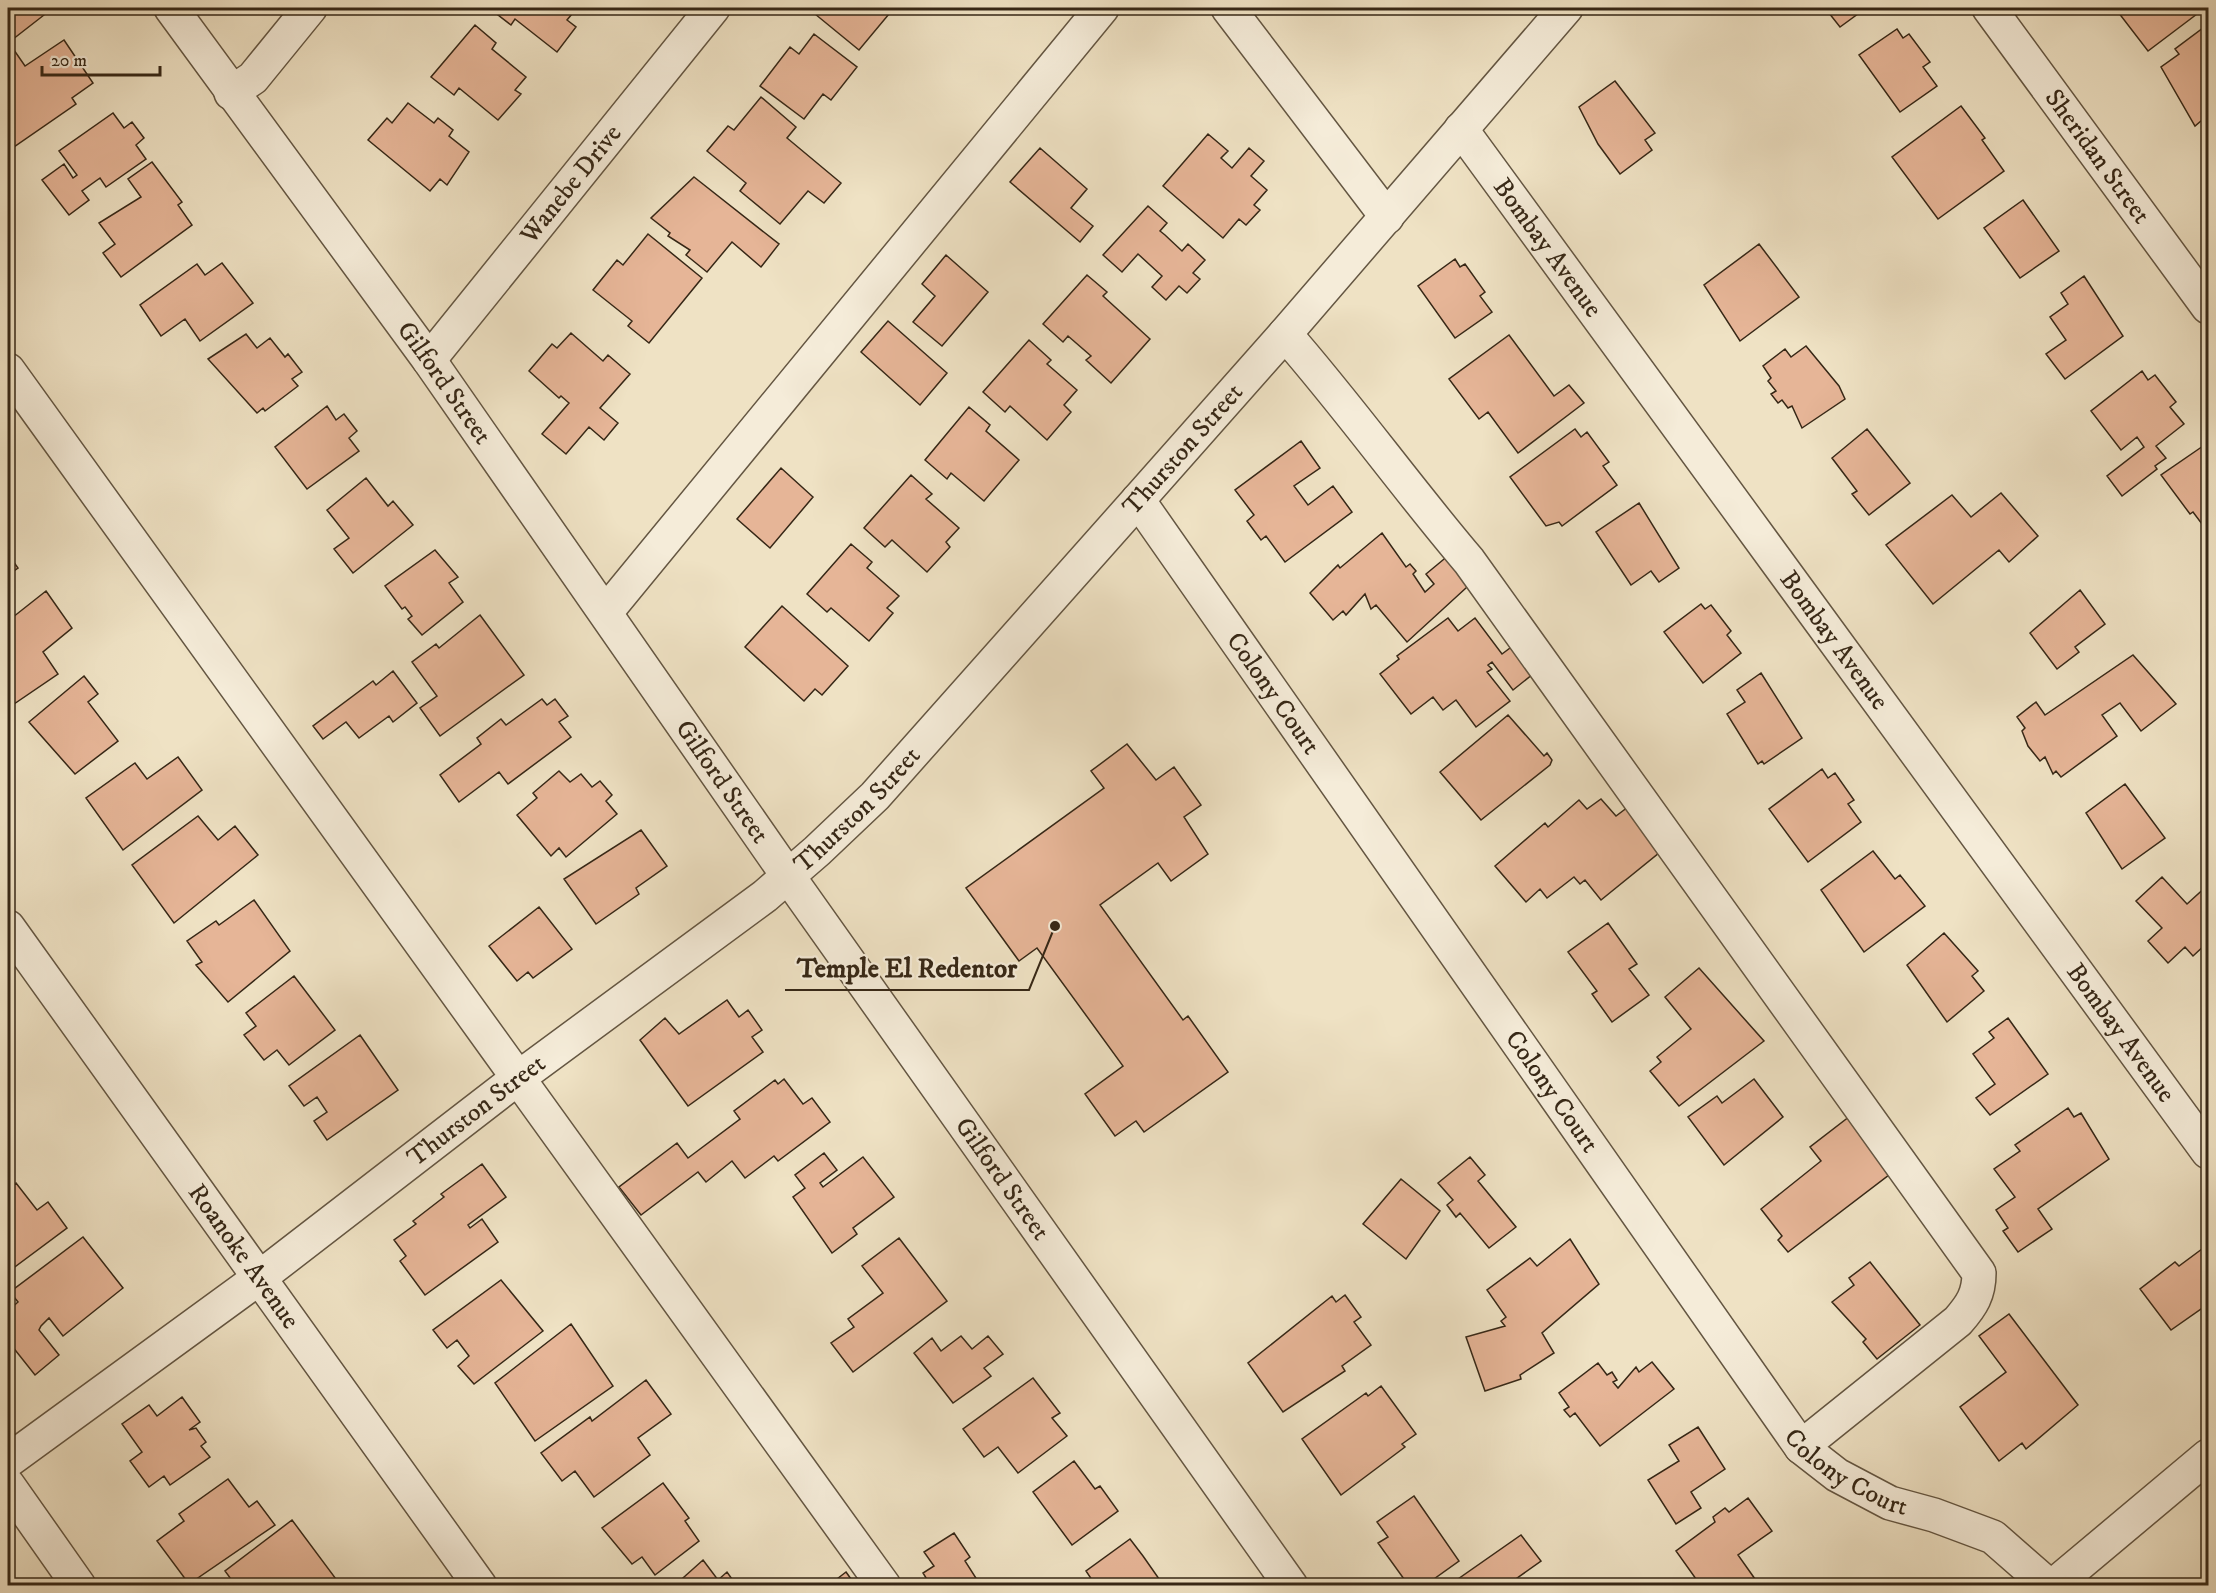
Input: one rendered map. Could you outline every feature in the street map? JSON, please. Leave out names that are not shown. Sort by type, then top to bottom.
[{"type":"street","name":"Gilford Street","points":[[171,8],[231,93],[429,360],[788,876],[1291,1586]]},
{"type":"street","points":[[231,93],[253,78],[310,8]]},
{"type":"street","name":"Wanebe Drive","points":[[429,360],[452,335],[713,8]]},
{"type":"street","points":[[606,612],[1102,8]]},
{"type":"street","points":[[1228,8],[1387,217]]},
{"type":"street","name":"Thurston Street","points":[[8,1461],[259,1278],[518,1078],[765,896],[875,796],[1285,334],[1566,8]]},
{"type":"street","name":"Sheridan Street","points":[[1989,8],[2208,307]]},
{"type":"street","name":"Bombay Avenue","points":[[1461,129],[2208,1152]]},
{"type":"street","points":[[1285,334],[1347,406],[1417,500],[1469,561],[1979,1273],[1979,1289],[1973,1304],[1958,1321],[1801,1447]]},
{"type":"street","points":[[8,370],[884,1586]]},
{"type":"street","name":"Colony Court","points":[[1138,500],[1801,1447],[1837,1475],[1890,1503],[1934,1515],[1993,1537],[2051,1586]]},
{"type":"street","name":"Roanoke Avenue","points":[[8,927],[480,1586]]},
{"type":"street","points":[[2051,1586],[2208,1456]]},
{"type":"street","points":[[8,1485],[79,1586]]},
{"type":"building","points":[[8,8],[38,8],[44,15],[8,43]]},
{"type":"building","points":[[489,8],[577,8],[567,20],[576,27],[557,52],[515,19],[511,25]]},
{"type":"building","points":[[820,8],[894,8],[859,50],[815,14]]},
{"type":"building","points":[[1825,8],[1866,8],[1840,27]]},
{"type":"building","points":[[2115,8],[2198,8],[2201,11],[2148,51]]},
{"type":"building","points":[[475,25],[496,43],[492,49],[526,77],[515,90],[521,94],[498,120],[459,88],[454,95],[431,77]]},
{"type":"building","points":[[2207,25],[2208,115],[2195,126],[2161,67],[2179,54],[2175,49]]},
{"type":"building","points":[[1897,29],[1903,38],[1909,34],[1930,62],[1923,67],[1937,86],[1900,112],[1859,55]]},
{"type":"building","points":[[814,34],[857,67],[831,100],[823,94],[804,119],[760,86],[790,47],[799,54]]},
{"type":"building","points":[[64,40],[93,83],[72,98],[76,104],[8,151],[8,54],[14,50],[25,66]]},
{"type":"building","points":[[1615,81],[1655,133],[1645,140],[1652,150],[1620,174],[1598,144],[1579,107]]},
{"type":"building","points":[[761,97],[796,127],[787,138],[841,183],[824,203],[808,191],[780,224],[740,191],[746,183],[707,151],[728,126],[734,130]]},
{"type":"building","points":[[408,103],[434,123],[438,118],[453,130],[449,136],[469,152],[447,185],[440,179],[430,191],[368,140],[387,118],[392,123]]},
{"type":"building","points":[[1961,106],[1985,138],[1982,140],[2004,171],[1938,219],[1892,157]]},
{"type":"building","points":[[113,113],[124,128],[132,122],[144,138],[136,145],[146,159],[106,187],[100,178],[82,191],[89,200],[69,215],[42,180],[64,164],[73,178],[77,175],[59,151]]},
{"type":"building","points":[[1208,134],[1228,151],[1221,158],[1232,168],[1249,148],[1264,161],[1251,176],[1267,190],[1254,205],[1260,210],[1246,225],[1239,219],[1223,238],[1163,186]]},
{"type":"building","points":[[1040,148],[1087,189],[1071,208],[1093,226],[1080,242],[1010,182]]},
{"type":"building","points":[[152,162],[182,202],[178,205],[192,225],[121,277],[103,253],[115,244],[99,223],[141,197],[128,179]]},
{"type":"building","points":[[694,177],[779,244],[761,267],[732,242],[707,272],[686,255],[690,250],[668,236],[670,233],[651,218]]},
{"type":"building","points":[[2023,200],[2059,251],[2020,278],[1984,228]]},
{"type":"building","points":[[1148,206],[1167,223],[1160,231],[1182,251],[1188,244],[1205,260],[1193,273],[1200,279],[1187,293],[1179,286],[1166,300],[1152,287],[1162,276],[1138,254],[1122,272],[1103,255]]},
{"type":"building","points":[[648,234],[702,278],[649,343],[628,326],[632,321],[593,290],[617,260],[623,265]]},
{"type":"building","points":[[1759,244],[1799,297],[1740,341],[1704,285]]},
{"type":"building","points":[[946,255],[988,292],[942,346],[913,322],[935,296],[922,284]]},
{"type":"building","points":[[1455,259],[1460,267],[1465,264],[1485,292],[1480,296],[1492,312],[1455,338],[1418,286]]},
{"type":"building","points":[[222,263],[253,303],[200,341],[185,319],[161,336],[140,305],[197,264],[205,275]]},
{"type":"building","points":[[1087,275],[1107,292],[1103,296],[1150,339],[1111,383],[1086,360],[1091,356],[1068,336],[1063,342],[1043,324]]},
{"type":"building","points":[[2084,276],[2123,336],[2065,379],[2046,354],[2066,340],[2050,317],[2068,304],[2061,293]]},
{"type":"building","points":[[888,321],[947,373],[920,405],[861,352]]},
{"type":"building","points":[[571,333],[603,361],[608,355],[630,374],[600,408],[618,423],[604,440],[589,427],[566,454],[542,434],[569,403],[561,396],[559,398],[529,371],[552,344],[557,348]]},
{"type":"building","points":[[246,334],[257,348],[270,338],[285,357],[288,354],[302,372],[292,379],[298,386],[265,411],[263,408],[257,413],[208,359]]},
{"type":"building","points":[[1509,335],[1554,396],[1569,385],[1584,403],[1518,453],[1488,412],[1479,419],[1449,379]]},
{"type":"building","points":[[1029,340],[1051,360],[1047,364],[1077,390],[1064,405],[1071,412],[1047,440],[1010,406],[1005,412],[983,392]]},
{"type":"building","points":[[1806,346],[1839,386],[1845,399],[1802,428],[1792,406],[1788,408],[1782,400],[1778,403],[1771,394],[1776,391],[1768,381],[1771,378],[1763,366],[1785,349],[1791,357]]},
{"type":"building","points":[[2142,371],[2148,380],[2155,375],[2176,402],[2170,407],[2184,424],[2156,446],[2166,458],[2155,466],[2157,469],[2122,496],[2107,476],[2144,447],[2137,437],[2121,450],[2091,411]]},
{"type":"building","points":[[327,406],[336,420],[344,414],[357,431],[349,438],[359,451],[307,489],[275,447]]},
{"type":"building","points":[[969,407],[990,425],[986,431],[1019,460],[984,501],[951,473],[947,479],[925,460]]},
{"type":"building","points":[[1575,429],[1581,437],[1587,432],[1609,462],[1603,466],[1617,485],[1562,526],[1559,522],[1546,526],[1510,477]]},
{"type":"building","points":[[1867,429],[1910,483],[1869,515],[1852,494],[1857,491],[1832,458]]},
{"type":"building","points":[[1301,441],[1320,468],[1294,486],[1308,505],[1333,486],[1352,512],[1285,562],[1266,536],[1261,540],[1247,521],[1254,515],[1235,490]]},
{"type":"building","points":[[2206,444],[2208,448],[2208,532],[2193,512],[2190,514],[2161,475]]},
{"type":"building","points":[[781,468],[813,497],[770,548],[737,519]]},
{"type":"building","points":[[911,475],[932,494],[926,499],[959,528],[946,542],[950,547],[927,572],[892,540],[885,547],[864,528]]},
{"type":"building","points":[[366,478],[388,506],[393,501],[413,525],[353,573],[334,549],[349,538],[327,510]]},
{"type":"building","points":[[2001,493],[2038,536],[2009,562],[1999,550],[1933,604],[1886,545],[1952,495],[1971,517]]},
{"type":"building","points":[[1639,503],[1679,568],[1659,582],[1651,571],[1631,585],[1596,532]]},
{"type":"building","points":[[1382,533],[1406,567],[1410,564],[1416,571],[1413,574],[1425,592],[1434,584],[1426,574],[1455,550],[1478,577],[1407,642],[1376,605],[1371,609],[1365,594],[1346,615],[1343,611],[1333,620],[1310,593],[1338,565],[1340,568]]},
{"type":"building","points":[[851,544],[872,562],[867,568],[899,596],[887,608],[893,613],[869,641],[831,608],[827,612],[807,594]]},
{"type":"building","points":[[435,550],[458,577],[449,583],[463,602],[422,635],[408,619],[412,616],[405,607],[402,609],[385,586]]},
{"type":"building","points":[[8,554],[18,568],[8,575]]},
{"type":"building","points":[[2080,590],[2105,624],[2075,647],[2079,652],[2057,669],[2030,633]]},
{"type":"building","points":[[46,591],[72,628],[43,652],[58,674],[14,704],[8,694],[8,681],[12,678],[8,672],[8,621]]},
{"type":"building","points":[[1701,604],[1705,609],[1711,605],[1731,631],[1727,635],[1741,653],[1703,683],[1664,632]]},
{"type":"building","points":[[782,606],[848,666],[822,695],[815,689],[804,701],[745,647]]},
{"type":"building","points":[[480,615],[524,675],[440,736],[420,708],[437,696],[412,662],[436,644],[439,648]]},
{"type":"building","points":[[1448,618],[1458,631],[1475,618],[1502,654],[1522,639],[1543,666],[1513,690],[1492,662],[1488,665],[1492,669],[1487,672],[1510,701],[1476,727],[1456,700],[1443,710],[1433,697],[1411,714],[1380,674],[1399,659],[1397,656]]},
{"type":"building","points":[[2133,655],[2176,704],[2141,731],[2120,703],[2102,715],[2117,736],[2061,777],[2056,771],[2053,774],[2045,757],[2040,761],[2028,746],[2022,731],[2025,728],[2017,717],[2036,702],[2045,715]]},
{"type":"building","points":[[393,671],[417,703],[393,722],[389,716],[359,738],[346,722],[323,739],[313,726],[373,681],[376,685]]},
{"type":"building","points":[[1761,673],[1802,738],[1764,764],[1762,761],[1758,764],[1727,714],[1745,702],[1737,690]]},
{"type":"building","points":[[84,676],[98,694],[88,702],[118,741],[75,774],[29,722]]},
{"type":"building","points":[[542,699],[547,705],[555,699],[568,716],[559,722],[571,737],[508,784],[499,772],[459,802],[440,775],[481,744],[477,738],[501,719],[506,725]]},
{"type":"building","points":[[1508,715],[1544,756],[1547,753],[1552,760],[1550,765],[1481,820],[1440,772]]},
{"type":"building","points":[[1127,744],[1156,780],[1174,767],[1201,805],[1184,817],[1208,854],[1171,881],[1158,863],[1100,905],[1183,1020],[1188,1016],[1228,1072],[1144,1132],[1136,1121],[1115,1136],[1085,1094],[1123,1066],[1037,948],[1019,961],[966,888],[1104,788],[1091,771]]},
{"type":"building","points":[[178,757],[202,790],[123,850],[86,798],[135,763],[147,779]]},
{"type":"building","points":[[1822,769],[1828,778],[1835,773],[1854,800],[1848,804],[1861,822],[1808,862],[1769,809]]},
{"type":"building","points":[[559,771],[570,782],[581,774],[592,787],[600,781],[612,795],[606,801],[617,814],[566,857],[559,848],[551,856],[517,815],[537,798],[533,793]]},
{"type":"building","points":[[2125,784],[2165,838],[2122,869],[2086,813]]},
{"type":"building","points":[[1601,799],[1616,816],[1632,804],[1665,848],[1601,900],[1585,880],[1580,884],[1574,877],[1547,898],[1540,889],[1526,902],[1495,866],[1545,823],[1548,827],[1579,800],[1587,809]]},
{"type":"building","points":[[198,816],[218,840],[235,826],[258,855],[174,923],[132,865]]},
{"type":"building","points":[[641,830],[667,866],[636,888],[639,894],[596,924],[564,879]]},
{"type":"building","points":[[1873,851],[1895,879],[1900,875],[1925,906],[1864,952],[1821,890]]},
{"type":"building","points":[[2162,877],[2187,904],[2208,885],[2208,930],[2204,933],[2208,942],[2193,956],[2185,947],[2168,963],[2148,941],[2162,928],[2136,901]]},
{"type":"building","points":[[254,900],[290,951],[228,1002],[196,965],[202,962],[187,941],[216,921],[219,925]]},
{"type":"building","points":[[539,907],[572,949],[533,978],[528,972],[517,981],[489,946]]},
{"type":"building","points":[[1608,923],[1637,964],[1629,969],[1649,995],[1612,1022],[1592,994],[1597,991],[1568,952]]},
{"type":"building","points":[[1944,933],[1978,971],[1972,976],[1984,991],[1947,1022],[1907,965]]},
{"type":"building","points":[[1699,968],[1764,1041],[1679,1106],[1650,1071],[1661,1062],[1657,1057],[1691,1029],[1665,997]]},
{"type":"building","points":[[294,976],[335,1030],[289,1065],[277,1050],[264,1060],[244,1035],[256,1026],[246,1013]]},
{"type":"building","points":[[727,1000],[739,1017],[748,1010],[762,1030],[752,1037],[763,1052],[688,1106],[640,1040],[665,1018],[679,1034]]},
{"type":"building","points":[[2008,1018],[2048,1074],[1990,1115],[1976,1098],[1995,1084],[1973,1054],[1994,1038],[1989,1032]]},
{"type":"building","points":[[360,1035],[398,1090],[327,1140],[314,1121],[327,1112],[317,1097],[304,1106],[289,1086]]},
{"type":"building","points":[[784,1079],[803,1104],[812,1098],[830,1122],[778,1161],[774,1156],[745,1178],[732,1161],[706,1182],[698,1172],[641,1215],[619,1187],[677,1143],[688,1158],[740,1119],[734,1111],[775,1080],[778,1084]]},
{"type":"building","points":[[1754,1079],[1783,1117],[1724,1165],[1688,1117],[1717,1096],[1722,1103]]},
{"type":"building","points":[[2068,1108],[2074,1117],[2081,1113],[2109,1159],[2038,1209],[2052,1229],[2018,1252],[2003,1231],[2008,1228],[1996,1210],[2015,1197],[1994,1169],[2020,1151],[2015,1145]]},
{"type":"building","points":[[1854,1113],[1898,1168],[1788,1252],[1778,1240],[1782,1236],[1761,1209],[1821,1161],[1810,1147]]},
{"type":"building","points":[[824,1153],[837,1170],[820,1183],[823,1187],[863,1157],[894,1197],[853,1228],[857,1234],[832,1253],[793,1197],[805,1188],[795,1175]]},
{"type":"building","points":[[1470,1157],[1485,1175],[1478,1181],[1516,1227],[1489,1248],[1460,1213],[1456,1217],[1447,1205],[1453,1200],[1438,1183]]},
{"type":"building","points":[[482,1164],[506,1197],[468,1225],[470,1228],[482,1219],[498,1242],[425,1295],[400,1261],[406,1256],[394,1240],[416,1224],[413,1221],[444,1197],[441,1194]]},
{"type":"building","points":[[1401,1179],[1440,1211],[1406,1259],[1363,1224]]},
{"type":"building","points":[[16,1183],[37,1210],[48,1202],[67,1228],[8,1272],[8,1190]]},
{"type":"building","points":[[83,1237],[123,1288],[63,1336],[49,1318],[39,1330],[59,1355],[35,1375],[8,1341],[8,1311],[18,1302],[10,1292]]},
{"type":"building","points":[[899,1238],[947,1301],[853,1372],[831,1343],[854,1327],[848,1319],[883,1293],[862,1266]]},
{"type":"building","points":[[1570,1239],[1599,1284],[1542,1333],[1554,1353],[1520,1375],[1521,1379],[1485,1391],[1466,1337],[1505,1326],[1501,1321],[1506,1317],[1487,1290],[1530,1258],[1537,1266]]},
{"type":"building","points":[[2206,1246],[2208,1249],[2208,1304],[2171,1330],[2140,1289],[2175,1262],[2179,1266]]},
{"type":"building","points":[[1870,1262],[1920,1325],[1877,1359],[1863,1342],[1866,1339],[1832,1302],[1854,1285],[1849,1278]]},
{"type":"building","points":[[501,1280],[543,1331],[474,1384],[458,1366],[469,1356],[457,1340],[447,1348],[433,1330]]},
{"type":"building","points":[[1345,1295],[1361,1317],[1354,1322],[1371,1345],[1342,1366],[1345,1371],[1283,1412],[1248,1363],[1332,1296],[1336,1302]]},
{"type":"building","points":[[2009,1314],[2078,1405],[2026,1449],[2022,1443],[1999,1461],[1960,1407],[2006,1372],[1979,1336]]},
{"type":"building","points":[[571,1324],[613,1386],[535,1441],[495,1383]]},
{"type":"building","points":[[961,1336],[972,1349],[988,1336],[1003,1354],[984,1368],[991,1376],[953,1403],[914,1353],[932,1338],[941,1351]]},
{"type":"building","points":[[1652,1362],[1674,1389],[1600,1446],[1575,1413],[1570,1417],[1564,1410],[1569,1407],[1559,1393],[1598,1363],[1607,1375],[1612,1372],[1617,1380],[1613,1382],[1618,1388],[1636,1367],[1639,1372]]},
{"type":"building","points":[[1033,1378],[1060,1413],[1052,1418],[1067,1436],[1018,1473],[998,1447],[984,1457],[963,1429]]},
{"type":"building","points":[[646,1380],[671,1414],[638,1438],[650,1455],[594,1497],[575,1471],[562,1481],[541,1453],[590,1417],[592,1421]]},
{"type":"building","points":[[1381,1386],[1416,1434],[1402,1444],[1405,1447],[1341,1495],[1302,1439],[1366,1393],[1368,1396]]},
{"type":"building","points":[[182,1397],[200,1422],[189,1430],[196,1428],[206,1442],[201,1446],[210,1457],[170,1485],[164,1476],[149,1487],[130,1461],[142,1452],[122,1424],[149,1405],[157,1416]]},
{"type":"building","points":[[1698,1427],[1725,1469],[1691,1492],[1701,1508],[1676,1524],[1648,1480],[1679,1461],[1669,1445]]},
{"type":"building","points":[[1074,1461],[1095,1489],[1100,1486],[1118,1511],[1072,1545],[1033,1492]]},
{"type":"building","points":[[228,1479],[249,1507],[257,1501],[275,1525],[189,1584],[157,1541],[184,1521],[179,1514]]},
{"type":"building","points":[[663,1483],[689,1518],[685,1521],[699,1541],[655,1575],[642,1557],[632,1564],[602,1528]]},
{"type":"building","points":[[1414,1496],[1459,1561],[1424,1586],[1409,1586],[1378,1543],[1388,1537],[1377,1522]]},
{"type":"building","points":[[1748,1498],[1772,1531],[1738,1555],[1755,1579],[1747,1586],[1701,1586],[1676,1551],[1715,1522],[1713,1517],[1725,1508],[1729,1512]]},
{"type":"building","points":[[292,1520],[336,1579],[327,1586],[236,1586],[225,1571]]},
{"type":"building","points":[[954,1533],[970,1557],[965,1561],[981,1586],[931,1586],[923,1573],[934,1566],[924,1552]]},
{"type":"building","points":[[1521,1535],[1541,1561],[1513,1581],[1516,1586],[1448,1586]]},
{"type":"building","points":[[1130,1539],[1164,1586],[1096,1586],[1086,1571]]},
{"type":"building","points":[[703,1560],[718,1580],[727,1572],[737,1586],[674,1586]]},
{"type":"building","points":[[846,1572],[856,1586],[828,1586]]},
{"type":"place","name":"Temple El Redentor","points":[[1055,926]]}]
